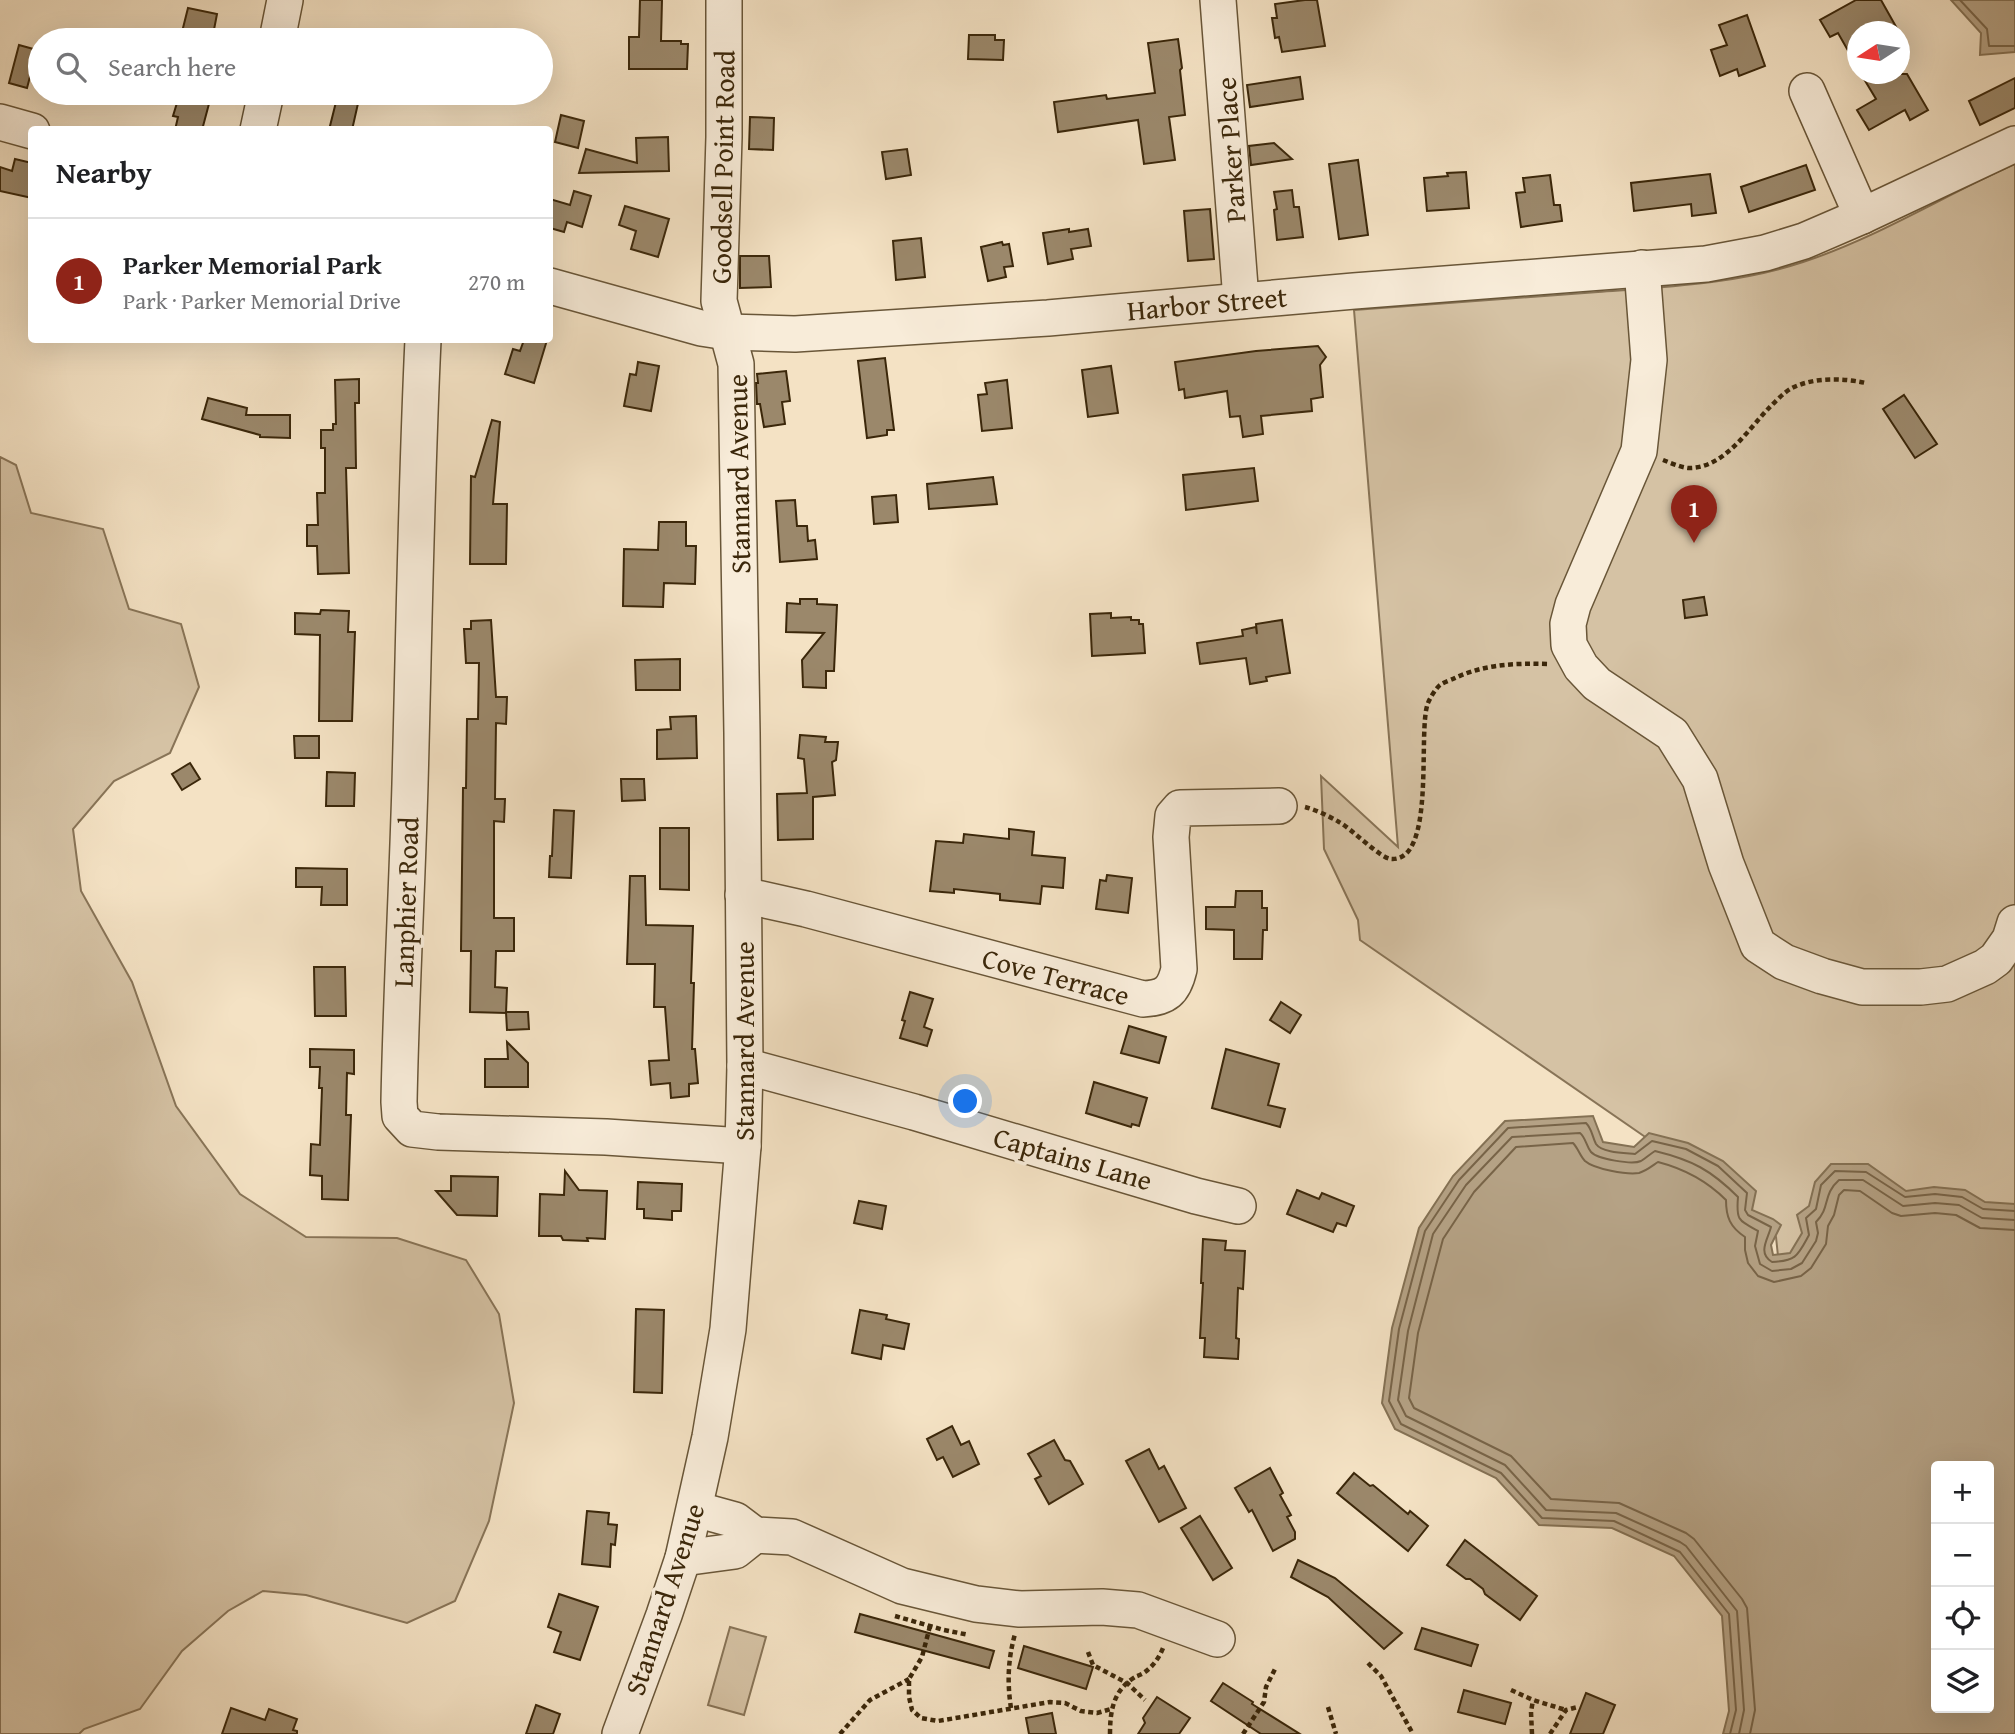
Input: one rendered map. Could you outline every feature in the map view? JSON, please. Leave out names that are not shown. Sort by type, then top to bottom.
[{"type":"street","points":[[279,28],[285,0]]},
{"type":"street","name":"Goodsell Point Road","points":[[724,0],[724,137],[719,301],[727,332]]},
{"type":"street","name":"Parker Place","points":[[1218,0],[1241,300]]},
{"type":"street","points":[[1807,91],[1862,216]]},
{"type":"street","points":[[259,126],[263,105]]},
{"type":"street","points":[[0,122],[28,130]]},
{"type":"street","name":"Harbor Street","points":[[553,287],[701,328],[727,332],[795,334],[917,327],[1706,264],[1766,253],[1804,241],[2015,144]]},
{"type":"street","points":[[1642,268],[1649,360],[1639,452],[1573,604],[1567,624],[1569,645],[1581,667],[1597,684],[1672,734],[1700,779],[1726,864],[1758,944],[1784,962],[1862,987],[1947,984],[1984,967],[1996,958],[2010,939],[2015,923]]},
{"type":"street","name":"Stannard Avenue","points":[[620,1734],[683,1558],[695,1509],[728,1329],[743,1146],[745,1066],[740,532],[736,364],[727,332]]},
{"type":"street","name":"Lanphier Road","points":[[423,343],[400,1116],[412,1129],[438,1132],[606,1137],[743,1146]]},
{"type":"street","name":"Cove Terrace","points":[[743,895],[806,909],[1143,999],[1157,998],[1176,984],[1180,969],[1171,837],[1173,816],[1180,808],[1279,806]]},
{"type":"street","name":"Captains Lane","points":[[745,1066],[1238,1206]]},
{"type":"street","points":[[695,1509],[735,1520],[755,1535],[792,1537],[902,1586],[976,1604],[1020,1609],[1102,1607],[1138,1610],[1217,1639]]},
{"type":"street","points":[[683,1558],[735,1551],[755,1535]]},
{"type":"path","points":[[1639,452],[1685,468],[1703,467],[1725,455],[1791,388],[1820,381],[1849,379],[1867,383]]},
{"type":"path","points":[[1279,806],[1308,807],[1340,822],[1379,854],[1390,859],[1399,858],[1408,853],[1415,841],[1420,812],[1428,703],[1440,685],[1471,671],[1500,664],[1581,667]]},
{"type":"path","points":[[893,1616],[969,1635]]},
{"type":"path","points":[[1110,1734],[1114,1700],[1127,1683],[1152,1667],[1160,1656],[1174,1623]]},
{"type":"path","points":[[930,1626],[922,1657],[909,1679],[912,1710],[921,1718],[938,1721],[1051,1702],[1065,1703],[1081,1711],[1097,1713],[1111,1709]]},
{"type":"path","points":[[1011,1708],[1008,1666],[1013,1643]]},
{"type":"path","points":[[1088,1652],[1093,1665],[1127,1683],[1145,1700]]},
{"type":"path","points":[[1368,1663],[1381,1676],[1413,1734]]},
{"type":"path","points":[[1243,1734],[1264,1702],[1266,1687],[1275,1670]]},
{"type":"path","points":[[840,1734],[870,1700],[909,1679]]},
{"type":"path","points":[[1511,1690],[1566,1710],[1578,1707]]},
{"type":"path","points":[[1532,1734],[1533,1700]]},
{"type":"path","points":[[1328,1707],[1334,1733]]},
{"type":"path","points":[[1550,1734],[1566,1710]]},
{"type":"shaded area","points":[[2015,164],[2015,1220],[1778,1256],[1774,1234],[1680,1161],[1360,940],[1358,920],[1324,849],[1321,776],[1398,847],[1354,310],[1675,286],[1753,275],[1803,262],[1857,241]]},
{"type":"shaded area","points":[[0,457],[16,465],[31,513],[103,529],[129,609],[181,624],[199,687],[170,753],[114,781],[73,829],[81,891],[132,982],[176,1106],[240,1194],[306,1237],[397,1238],[466,1260],[499,1314],[514,1403],[489,1521],[455,1601],[407,1623],[306,1595],[263,1591],[228,1611],[182,1651],[140,1709],[84,1729],[79,1734],[0,1734]]},
{"type":"shaded area","points":[[730,1627],[766,1637],[744,1715],[708,1705]]},
{"type":"water","points":[[1951,0],[2015,0],[2015,52],[1980,55],[1981,33]]},
{"type":"water","points":[[1593,1116],[1603,1142],[1634,1147],[1649,1133],[1688,1143],[1723,1161],[1756,1191],[1752,1210],[1781,1225],[1771,1245],[1773,1255],[1790,1253],[1802,1233],[1797,1215],[1809,1206],[1815,1182],[1831,1164],[1868,1164],[1906,1191],[1934,1187],[1965,1190],[1985,1202],[2015,1204],[2015,1734],[1723,1734],[1729,1711],[1722,1616],[1674,1556],[1612,1528],[1539,1525],[1496,1478],[1395,1429],[1382,1403],[1392,1328],[1419,1228],[1453,1176],[1505,1121]]},
{"type":"building","points":[[640,0],[662,0],[661,41],[681,41],[681,44],[688,44],[687,69],[629,69],[629,37],[639,37]]},
{"type":"building","points":[[1317,0],[1325,46],[1282,52],[1279,37],[1275,38],[1272,18],[1277,18],[1275,4]]},
{"type":"building","points":[[1856,0],[1881,0],[1893,21],[1847,21],[1847,49],[1838,33],[1830,37],[1820,20]]},
{"type":"building","points":[[188,8],[217,14],[214,28],[183,28]]},
{"type":"building","points":[[1747,15],[1765,66],[1739,76],[1737,69],[1720,76],[1711,50],[1727,45],[1719,25]]},
{"type":"building","points":[[969,35],[995,35],[995,40],[1004,40],[1003,60],[968,59]]},
{"type":"building","points":[[1178,39],[1185,115],[1169,117],[1175,160],[1144,164],[1138,120],[1058,132],[1054,102],[1106,95],[1107,99],[1155,93],[1148,43]]},
{"type":"building","points":[[19,45],[28,48],[27,88],[9,83]]},
{"type":"building","points":[[1300,77],[1303,99],[1250,107],[1247,85]]},
{"type":"building","points":[[2015,78],[2015,108],[1980,125],[1969,101]]},
{"type":"building","points":[[1910,79],[1928,110],[1910,120],[1905,110],[1869,130],[1857,110],[1876,99],[1867,84],[1910,84]]},
{"type":"building","points":[[176,105],[209,105],[203,126],[176,126],[178,117],[173,116]]},
{"type":"building","points":[[335,105],[358,105],[353,126],[330,126]]},
{"type":"building","points":[[561,115],[584,121],[578,148],[555,142]]},
{"type":"building","points":[[750,117],[774,118],[773,150],[749,149]]},
{"type":"building","points":[[668,137],[669,171],[579,173],[586,149],[637,163],[636,138]]},
{"type":"building","points":[[1274,143],[1292,159],[1251,165],[1249,146]]},
{"type":"building","points":[[907,149],[911,175],[886,179],[882,152]]},
{"type":"building","points":[[15,159],[28,162],[28,197],[0,191],[0,167],[12,171]]},
{"type":"building","points":[[1358,160],[1368,235],[1339,239],[1329,164]]},
{"type":"building","points":[[1806,165],[1815,190],[1749,212],[1741,187]]},
{"type":"building","points":[[1466,172],[1469,208],[1427,211],[1424,178]]},
{"type":"building","points":[[1710,174],[1716,213],[1692,216],[1691,204],[1634,211],[1631,183]]},
{"type":"building","points":[[1550,175],[1554,205],[1560,205],[1562,221],[1521,227],[1516,193],[1525,192],[1523,178]]},
{"type":"building","points":[[1292,190],[1294,207],[1299,207],[1303,237],[1277,240],[1274,192]]},
{"type":"building","points":[[574,191],[591,196],[582,227],[567,222],[564,232],[553,229],[553,200],[570,205]]},
{"type":"building","points":[[625,206],[669,219],[658,257],[631,249],[636,231],[619,225]]},
{"type":"building","points":[[1210,209],[1214,259],[1188,261],[1184,211]]},
{"type":"building","points":[[1069,229],[1069,232],[1088,229],[1091,246],[1071,249],[1073,259],[1048,264],[1043,233]]},
{"type":"building","points":[[921,238],[925,277],[896,280],[893,241]]},
{"type":"building","points":[[1002,242],[1003,245],[1009,244],[1013,266],[1004,267],[1006,277],[988,281],[981,247]]},
{"type":"building","points":[[740,256],[769,256],[771,287],[740,288]]},
{"type":"building","points":[[523,343],[546,343],[534,383],[505,374],[513,349],[520,351]]},
{"type":"building","points":[[1318,346],[1326,357],[1320,365],[1323,397],[1311,399],[1312,411],[1261,416],[1263,434],[1243,437],[1240,416],[1230,417],[1227,391],[1185,398],[1184,389],[1179,390],[1175,362]]},
{"type":"building","points":[[885,358],[894,430],[887,430],[887,435],[867,438],[858,361]]},
{"type":"building","points":[[638,362],[659,366],[651,411],[624,406],[630,374],[636,375]]},
{"type":"building","points":[[1111,366],[1118,413],[1088,417],[1082,370]]},
{"type":"building","points":[[786,371],[790,401],[782,402],[785,424],[764,427],[760,404],[757,404],[757,374]]},
{"type":"building","points":[[359,379],[359,403],[355,403],[356,468],[346,468],[349,573],[318,574],[317,546],[307,546],[307,525],[318,525],[317,493],[325,493],[325,448],[321,448],[321,430],[333,430],[333,424],[336,424],[335,380]]},
{"type":"building","points":[[1007,380],[1012,428],[982,431],[978,395],[987,394],[985,383]]},
{"type":"building","points":[[1904,395],[1937,444],[1915,458],[1883,409]]},
{"type":"building","points":[[208,398],[247,408],[246,415],[290,415],[290,438],[260,437],[202,419]]},
{"type":"building","points":[[492,420],[500,422],[493,504],[507,504],[506,564],[470,564],[471,476],[475,477]]},
{"type":"building","points":[[1254,468],[1258,501],[1186,510],[1183,475]]},
{"type":"building","points":[[993,477],[997,504],[929,509],[927,484]]},
{"type":"building","points":[[896,495],[898,522],[874,524],[872,497]]},
{"type":"building","points":[[795,500],[797,526],[807,526],[808,541],[815,540],[817,559],[780,562],[776,501]]},
{"type":"building","points":[[659,522],[686,522],[686,546],[696,546],[695,584],[664,583],[663,607],[623,606],[624,549],[658,550]]},
{"type":"building","points":[[1704,597],[1707,615],[1685,618],[1683,600]]},
{"type":"building","points":[[800,599],[817,599],[817,604],[837,605],[834,671],[826,671],[826,688],[803,687],[802,660],[824,633],[786,632],[787,603],[800,604]]},
{"type":"building","points":[[321,610],[349,611],[348,632],[355,632],[352,721],[319,721],[320,635],[295,634],[295,613],[320,614]]},
{"type":"building","points":[[1111,613],[1111,618],[1131,617],[1131,620],[1139,620],[1139,624],[1143,624],[1145,653],[1092,656],[1090,614]]},
{"type":"building","points":[[491,620],[496,697],[507,697],[506,724],[496,723],[495,799],[505,799],[504,822],[494,821],[494,918],[514,918],[514,951],[496,951],[495,987],[507,988],[506,1013],[470,1012],[471,951],[461,951],[463,788],[466,788],[467,719],[478,719],[479,663],[466,663],[464,629],[471,629],[471,621]]},
{"type":"building","points":[[1282,620],[1290,673],[1266,677],[1267,681],[1250,684],[1246,658],[1200,664],[1197,643],[1243,636],[1242,630],[1256,627],[1257,634],[1256,624]]},
{"type":"building","points":[[680,659],[680,690],[636,690],[635,660]]},
{"type":"building","points":[[696,716],[697,758],[657,759],[657,730],[671,729],[670,717]]},
{"type":"building","points":[[800,735],[826,737],[825,742],[838,742],[836,760],[832,762],[835,795],[813,797],[813,839],[778,840],[777,794],[807,793],[804,759],[798,758]]},
{"type":"building","points":[[294,736],[319,736],[319,758],[295,758]]},
{"type":"building","points":[[190,763],[200,779],[182,790],[172,774]]},
{"type":"building","points":[[327,772],[355,773],[354,806],[326,806]]},
{"type":"building","points":[[621,779],[644,779],[645,800],[622,801]]},
{"type":"building","points":[[554,810],[574,811],[571,878],[549,877]]},
{"type":"building","points":[[660,828],[689,828],[689,890],[660,889]]},
{"type":"building","points":[[1009,829],[1034,832],[1032,855],[1065,858],[1063,888],[1042,886],[1040,904],[1000,900],[1000,894],[954,889],[954,893],[930,891],[936,841],[963,843],[964,834],[1009,839]]},
{"type":"building","points":[[296,868],[347,869],[347,905],[321,905],[322,887],[296,887]]},
{"type":"building","points":[[1107,875],[1132,878],[1128,913],[1096,909],[1100,880],[1106,881]]},
{"type":"building","points":[[630,876],[645,876],[646,925],[693,926],[692,1049],[695,1049],[698,1083],[689,1084],[689,1096],[671,1098],[670,1083],[651,1085],[649,1061],[669,1060],[665,1007],[654,1007],[655,964],[627,964]]},
{"type":"building","points":[[1236,891],[1262,891],[1262,908],[1267,908],[1267,930],[1263,930],[1262,959],[1234,959],[1234,930],[1206,929],[1206,907],[1235,907]]},
{"type":"building","points":[[314,967],[345,967],[346,1016],[315,1016]]},
{"type":"building","points":[[910,992],[933,999],[924,1027],[932,1030],[927,1046],[900,1038]]},
{"type":"building","points":[[1281,1002],[1301,1015],[1290,1033],[1270,1020]]},
{"type":"building","points":[[506,1012],[528,1012],[529,1029],[507,1030]]},
{"type":"building","points":[[1129,1026],[1166,1037],[1159,1063],[1121,1053]]},
{"type":"building","points":[[507,1042],[528,1063],[528,1087],[485,1087],[485,1059],[508,1059]]},
{"type":"building","points":[[310,1049],[354,1050],[354,1074],[347,1073],[346,1115],[351,1115],[348,1200],[322,1199],[322,1176],[310,1175],[311,1144],[320,1145],[322,1088],[319,1088],[320,1067],[310,1067]]},
{"type":"building","points":[[1226,1049],[1279,1064],[1268,1105],[1285,1109],[1280,1127],[1212,1108]]},
{"type":"building","points":[[1094,1082],[1147,1098],[1139,1126],[1132,1124],[1131,1127],[1086,1113]]},
{"type":"building","points":[[565,1171],[579,1190],[607,1191],[605,1239],[563,1240],[561,1236],[539,1236],[540,1194],[564,1195]]},
{"type":"building","points":[[451,1176],[498,1177],[497,1216],[457,1215],[436,1191],[451,1191]]},
{"type":"building","points":[[638,1182],[682,1184],[681,1211],[672,1211],[672,1220],[644,1218],[644,1209],[637,1209]]},
{"type":"building","points":[[1297,1190],[1319,1199],[1322,1193],[1354,1206],[1346,1226],[1337,1223],[1333,1232],[1287,1214]]},
{"type":"building","points":[[859,1201],[886,1206],[882,1229],[854,1223]]},
{"type":"building","points":[[1203,1239],[1226,1241],[1225,1250],[1245,1251],[1243,1289],[1238,1288],[1238,1359],[1204,1357],[1205,1338],[1200,1338]]},
{"type":"building","points":[[636,1309],[664,1310],[662,1393],[634,1392]]},
{"type":"building","points":[[860,1310],[887,1315],[886,1319],[909,1324],[904,1349],[883,1345],[881,1359],[852,1353]]},
{"type":"building","points":[[952,1426],[961,1445],[969,1441],[979,1464],[953,1477],[943,1457],[937,1460],[927,1439]]},
{"type":"building","points":[[1054,1440],[1083,1484],[1049,1504],[1035,1479],[1041,1476],[1028,1454]]},
{"type":"building","points":[[1149,1449],[1159,1469],[1164,1466],[1186,1508],[1159,1522],[1126,1461]]},
{"type":"building","points":[[1270,1468],[1283,1493],[1280,1495],[1291,1515],[1287,1517],[1295,1532],[1295,1539],[1273,1551],[1252,1510],[1249,1512],[1235,1488]]},
{"type":"building","points":[[1354,1473],[1428,1526],[1408,1551],[1337,1493]]},
{"type":"building","points":[[587,1511],[609,1513],[608,1524],[617,1525],[615,1545],[611,1544],[610,1567],[582,1564]]},
{"type":"building","points":[[1200,1516],[1232,1568],[1213,1580],[1181,1528]]},
{"type":"building","points":[[1465,1540],[1537,1596],[1520,1620],[1470,1579],[1447,1565]]},
{"type":"building","points":[[1298,1560],[1335,1578],[1402,1633],[1384,1649],[1328,1597],[1291,1577]]},
{"type":"building","points":[[559,1594],[598,1607],[580,1660],[554,1652],[561,1632],[548,1627]]},
{"type":"building","points":[[860,1614],[994,1651],[989,1668],[855,1632]]},
{"type":"building","points":[[1422,1628],[1478,1645],[1471,1666],[1415,1649]]},
{"type":"building","points":[[1024,1646],[1093,1667],[1086,1689],[1018,1668]]},
{"type":"building","points":[[1223,1683],[1300,1734],[1261,1734],[1211,1701]]},
{"type":"building","points":[[1464,1690],[1511,1703],[1505,1724],[1458,1712]]},
{"type":"building","points":[[1586,1693],[1615,1705],[1603,1734],[1570,1734]]},
{"type":"building","points":[[1157,1697],[1190,1718],[1179,1734],[1138,1734],[1145,1723],[1143,1718]]},
{"type":"building","points":[[536,1705],[560,1714],[553,1734],[526,1734]]},
{"type":"building","points":[[231,1708],[265,1720],[269,1709],[297,1719],[293,1730],[297,1731],[297,1734],[222,1734]]},
{"type":"building","points":[[1052,1713],[1056,1734],[1029,1734],[1026,1718]]},
{"type":"place","name":"Parker Memorial Park","points":[[1694,543]]}]
